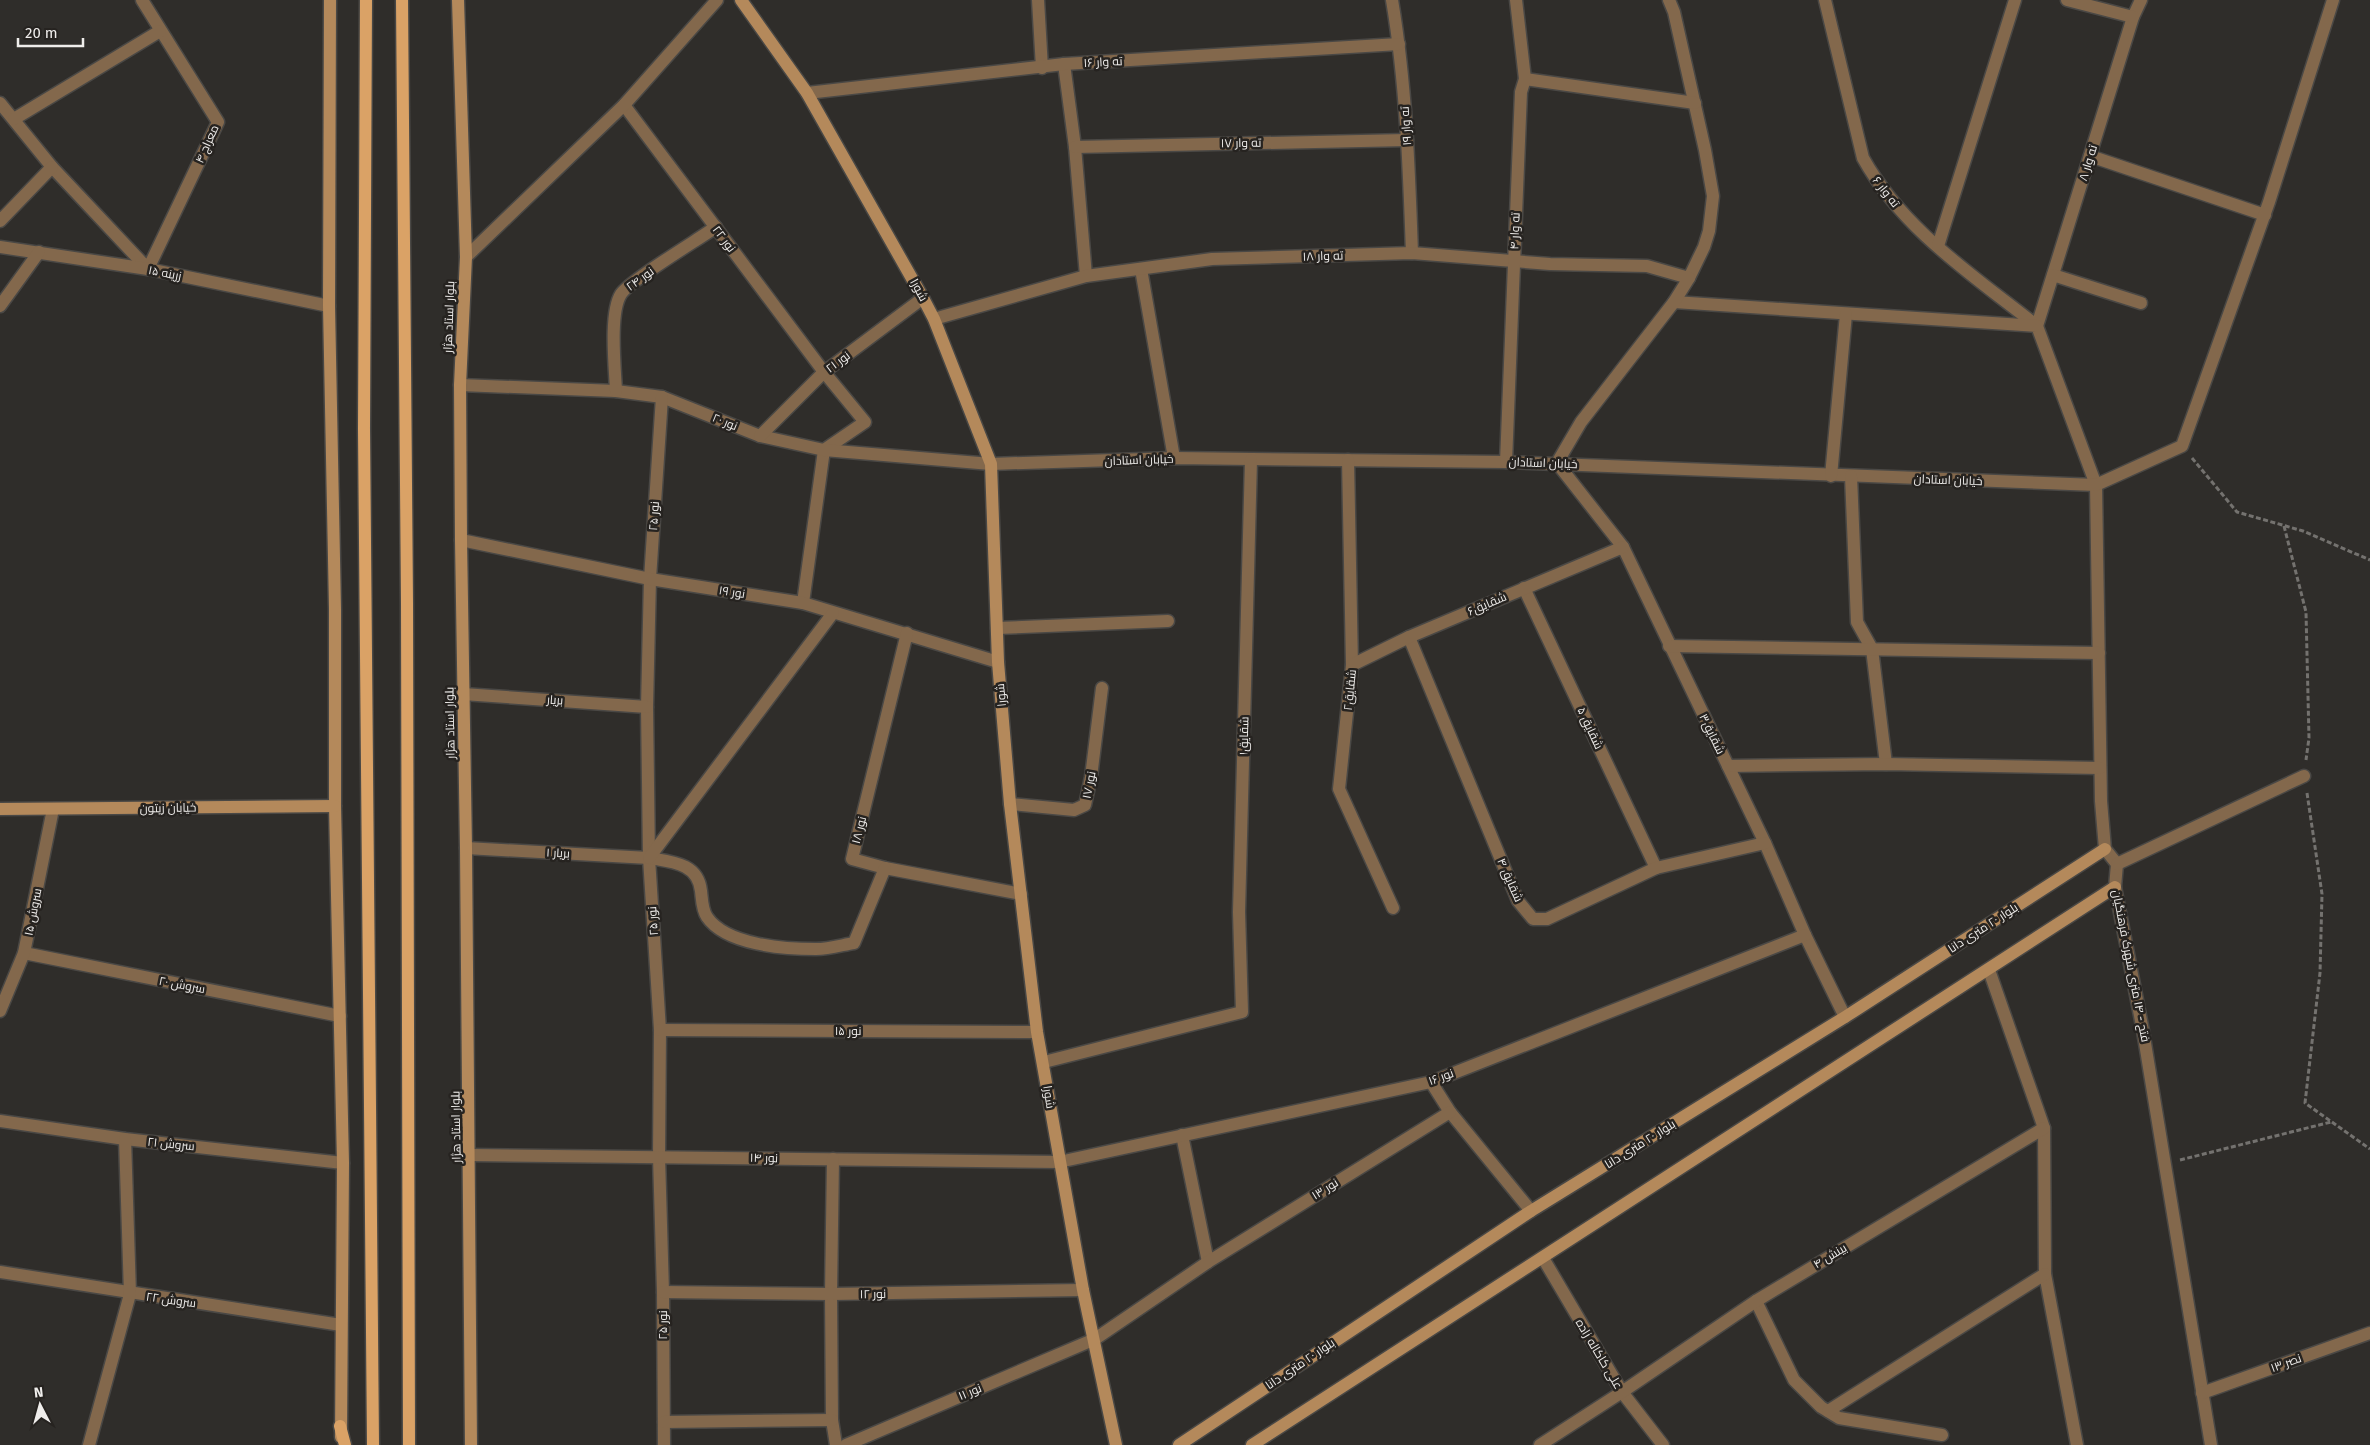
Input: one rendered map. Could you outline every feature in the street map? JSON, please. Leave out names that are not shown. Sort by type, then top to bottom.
[{"type":"main road","points":[[366,0],[364,439],[374,1445]]},
{"type":"main road","points":[[402,0],[407,603],[409,1445]]},
{"type":"main road","points":[[340,1426],[345,1445]]},
{"type":"street","name":"معراج ۴","points":[[142,0],[218,122],[148,269]]},
{"type":"street","points":[[330,0],[329,306],[335,608],[335,806],[342,1163],[341,1445]]},
{"type":"street","name":"بلوار استاد هژار","points":[[458,0],[466,258],[460,385],[470,1155],[471,1445]]},
{"type":"street","points":[[466,258],[624,105],[717,0]]},
{"type":"street","name":"شورا","points":[[741,0],[807,93],[923,298],[934,319],[991,464],[998,662],[1010,804],[1037,1032],[1044,1062],[1059,1162],[1083,1290],[1095,1339],[1116,1445]]},
{"type":"street","points":[[1038,0],[1042,68]]},
{"type":"street","name":"ته وار ۱۹","points":[[1392,0],[1399,44],[1407,140],[1412,253]]},
{"type":"street","name":"ته وار ۴","points":[[1506,462],[1521,92],[1525,79],[1516,0]]},
{"type":"street","points":[[1557,463],[1581,422],[1674,302],[1704,248],[1713,214],[1713,196],[1694,103],[1674,12],[1669,0]]},
{"type":"street","name":"ته وار ۶","points":[[1825,0],[1863,158],[1876,181],[1918,230],[2037,326]]},
{"type":"street","points":[[1938,246],[2015,0]]},
{"type":"street","points":[[2067,0],[2133,17]]},
{"type":"street","name":"ته وار ۸","points":[[2037,326],[2133,17],[2141,0]]},
{"type":"street","points":[[2096,485],[2182,446],[2265,215],[2333,0]]},
{"type":"street","points":[[14,119],[160,31]]},
{"type":"street","name":"ته وار ۱۶","points":[[807,93],[1042,68],[1064,64],[1399,44]]},
{"type":"street","points":[[1064,64],[1075,146],[1086,276]]},
{"type":"street","points":[[1525,79],[1694,103]]},
{"type":"street","points":[[0,103],[52,166],[148,269]]},
{"type":"street","name":"نور ۲۲","points":[[624,105],[824,372],[866,422],[824,450]]},
{"type":"street","name":"ته وار ۱۷","points":[[1075,146],[1407,140]]},
{"type":"street","points":[[2090,156],[2265,215]]},
{"type":"street","points":[[0,221],[52,166]]},
{"type":"street","name":"نور ۲۴","points":[[616,391],[614,318],[621,294],[634,283],[716,228]]},
{"type":"street","name":"زرینه ۱۵","points":[[0,247],[148,269],[329,306]]},
{"type":"street","points":[[0,306],[39,252]]},
{"type":"street","name":"ته وار ۱۸","points":[[934,319],[1086,276],[1212,259],[1412,253],[1550,264],[1648,266],[1689,278]]},
{"type":"street","points":[[1141,268],[1174,458]]},
{"type":"street","points":[[2053,275],[2141,303]]},
{"type":"street","name":"نور ۲۱","points":[[760,436],[824,372],[923,298]]},
{"type":"street","points":[[1674,302],[2037,326],[2096,485],[2100,768],[2105,849],[2117,864],[2304,776]]},
{"type":"street","points":[[1831,476],[1846,314]]},
{"type":"street","name":"نور ۲۰","points":[[460,385],[616,391],[662,397],[760,436],[824,450],[991,464]]},
{"type":"street","name":"نور ۲۵","points":[[662,397],[650,579],[647,707],[649,858],[660,1030],[659,1157],[663,1292],[664,1445]]},
{"type":"street","points":[[803,603],[824,450]]},
{"type":"street","name":"خیابان استادان","points":[[991,464],[1174,458],[1506,462],[2096,485]]},
{"type":"street","name":"شقایق۱","points":[[1044,1062],[1242,1012],[1239,912],[1251,460]]},
{"type":"street","name":"شقایق۲","points":[[1348,460],[1352,665],[1339,789],[1393,908]]},
{"type":"street","name":"شقایق۳","points":[[1557,463],[1623,547],[1765,843],[1805,934],[1845,1017]]},
{"type":"street","points":[[1850,476],[1857,622],[1872,649],[1886,764]]},
{"type":"street","name":"نور ۱۹","points":[[461,540],[650,579],[803,603],[998,662]]},
{"type":"street","name":"شقایق۶","points":[[1352,665],[1409,637],[1623,547]]},
{"type":"street","name":"شقایق ۵","points":[[1524,588],[1656,868]]},
{"type":"street","points":[[649,858],[833,613]]},
{"type":"street","points":[[997,628],[1168,620]]},
{"type":"street","name":"نور ۱۸","points":[[907,633],[852,859],[885,868],[1021,894]]},
{"type":"street","name":"شقایق ۴","points":[[1409,637],[1518,901],[1526,913],[1534,920],[1547,919],[1656,868],[1765,843]]},
{"type":"street","points":[[1669,646],[2099,653]]},
{"type":"street","name":"نور ۱۷","points":[[1010,804],[1074,810],[1085,805],[1091,778],[1102,688]]},
{"type":"street","name":"بریار","points":[[463,694],[647,707]]},
{"type":"street","points":[[1728,766],[1886,764],[2100,768]]},
{"type":"street","name":"خیابان زیتون","points":[[0,809],[335,806]]},
{"type":"street","name":"سروش ۱۵","points":[[0,1011],[24,954],[53,809]]},
{"type":"street","name":"بریار ۱","points":[[466,848],[649,858],[690,868],[700,882],[705,915],[716,928],[731,937],[768,945],[817,949],[854,943],[885,868]]},
{"type":"street","name":"بلوار ۲۰ متری دانا","points":[[1179,1445],[1531,1211],[1845,1017],[2105,849]]},
{"type":"street","name":"فتح - ۱۴ متری شهرک فرهنگیان","points":[[2117,864],[2115,887],[2143,1032],[2211,1445]]},
{"type":"street","points":[[1252,1445],[2115,887]]},
{"type":"street","name":"نور ۱۶","points":[[1059,1162],[1431,1082],[1805,934]]},
{"type":"street","name":"سروش ۲۰","points":[[24,954],[340,1016]]},
{"type":"street","points":[[1989,970],[2044,1128],[2045,1274],[2077,1445]]},
{"type":"street","name":"نور ۱۵","points":[[660,1030],[1037,1032]]},
{"type":"street","points":[[1431,1082],[1450,1112],[1531,1211]]},
{"type":"street","name":"نور ۱۳","points":[[1095,1339],[1208,1262],[1450,1112]]},
{"type":"street","name":"سروش ۲۱","points":[[0,1121],[125,1139],[342,1163]]},
{"type":"street","name":"بینش ۴","points":[[1540,1445],[1756,1301],[2044,1128]]},
{"type":"street","points":[[1182,1135],[1208,1262]]},
{"type":"street","points":[[89,1445],[130,1294],[125,1139]]},
{"type":"street","name":"نور ۱۴","points":[[470,1155],[1059,1162]]},
{"type":"street","points":[[833,1159],[832,1420],[836,1445]]},
{"type":"street","name":"علی کاکاله زاده","points":[[1543,1258],[1622,1392],[1663,1445]]},
{"type":"street","name":"سروش ۲۲","points":[[0,1272],[341,1326]]},
{"type":"street","points":[[1828,1411],[2045,1274]]},
{"type":"street","name":"نور ۱۲","points":[[663,1292],[831,1294],[1083,1290]]},
{"type":"street","points":[[1756,1301],[1794,1380],[1821,1407],[1839,1418],[1942,1435]]},
{"type":"street","name":"نصر ۱۳","points":[[2202,1393],[2370,1332]]},
{"type":"street","name":"نور ۱۱","points":[[846,1445],[1095,1339]]},
{"type":"street","points":[[664,1422],[832,1420]]},
{"type":"path","points":[[2182,446],[2237,512],[2303,531],[2370,560]]},
{"type":"path","points":[[2284,526],[2306,612],[2309,738],[2304,776],[2322,894],[2320,973],[2304,1103],[2370,1148]]},
{"type":"path","points":[[2165,1164],[2332,1122]]}]
